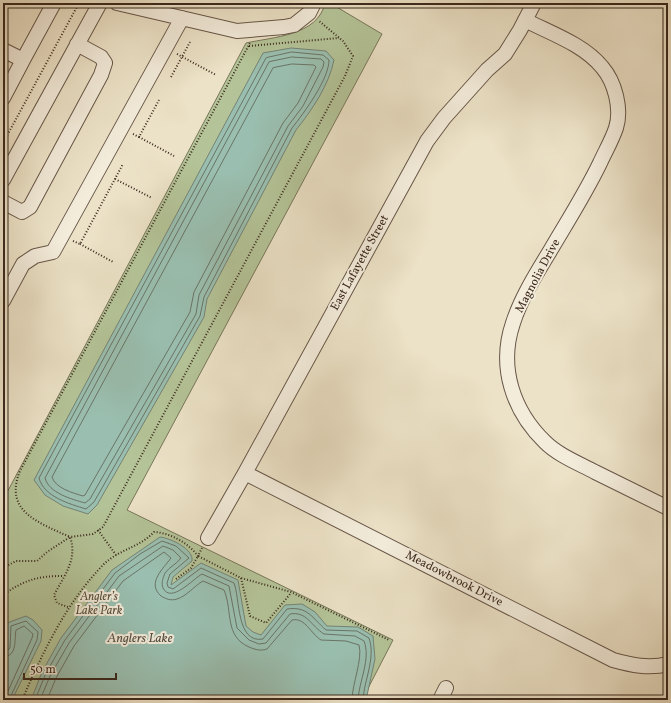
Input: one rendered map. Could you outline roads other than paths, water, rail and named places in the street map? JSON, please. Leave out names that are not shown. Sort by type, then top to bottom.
[{"type":"street","points":[[3,98],[54,3]]},
{"type":"street","points":[[3,180],[100,3]]},
{"type":"street","points":[[117,3],[237,31],[284,27],[294,24],[312,8]]},
{"type":"street","name":"East Lafayette Street","points":[[208,538],[427,141],[444,118],[487,70],[505,54],[534,3]]},
{"type":"street","points":[[3,301],[24,264],[35,256],[53,252],[182,18]]},
{"type":"street","name":"Magnolia Drive","points":[[525,20],[573,44],[602,66],[611,80],[616,94],[618,111],[617,126],[610,142],[590,182],[534,278],[512,324],[507,359],[512,395],[526,422],[546,443],[572,460],[668,508]]},
{"type":"street","points":[[3,202],[22,212],[30,206],[101,75],[105,63],[101,57],[77,44]]},
{"type":"street","points":[[3,50],[24,60]]},
{"type":"street","name":"Meadowbrook Drive","points":[[245,473],[613,660],[640,666],[657,667],[668,664]]},
{"type":"water","points":[[291,48],[326,51],[334,60],[324,88],[314,106],[296,130],[207,299],[204,317],[97,505],[88,514],[63,506],[45,495],[34,480],[263,53]]},
{"type":"water","name":"Anglers Lake","points":[[160,537],[170,539],[185,548],[192,557],[192,561],[173,577],[171,585],[201,563],[238,580],[246,626],[253,632],[261,635],[285,605],[302,604],[315,612],[327,626],[358,627],[373,636],[375,659],[366,700],[31,700],[42,672],[61,638],[112,570]]},
{"type":"water","points":[[26,616],[33,620],[42,630],[41,641],[12,700],[3,700],[3,648],[6,647],[7,623]]},
{"type":"park label","name":"Angler’s Lake Park","points":[[99,604]]}]
